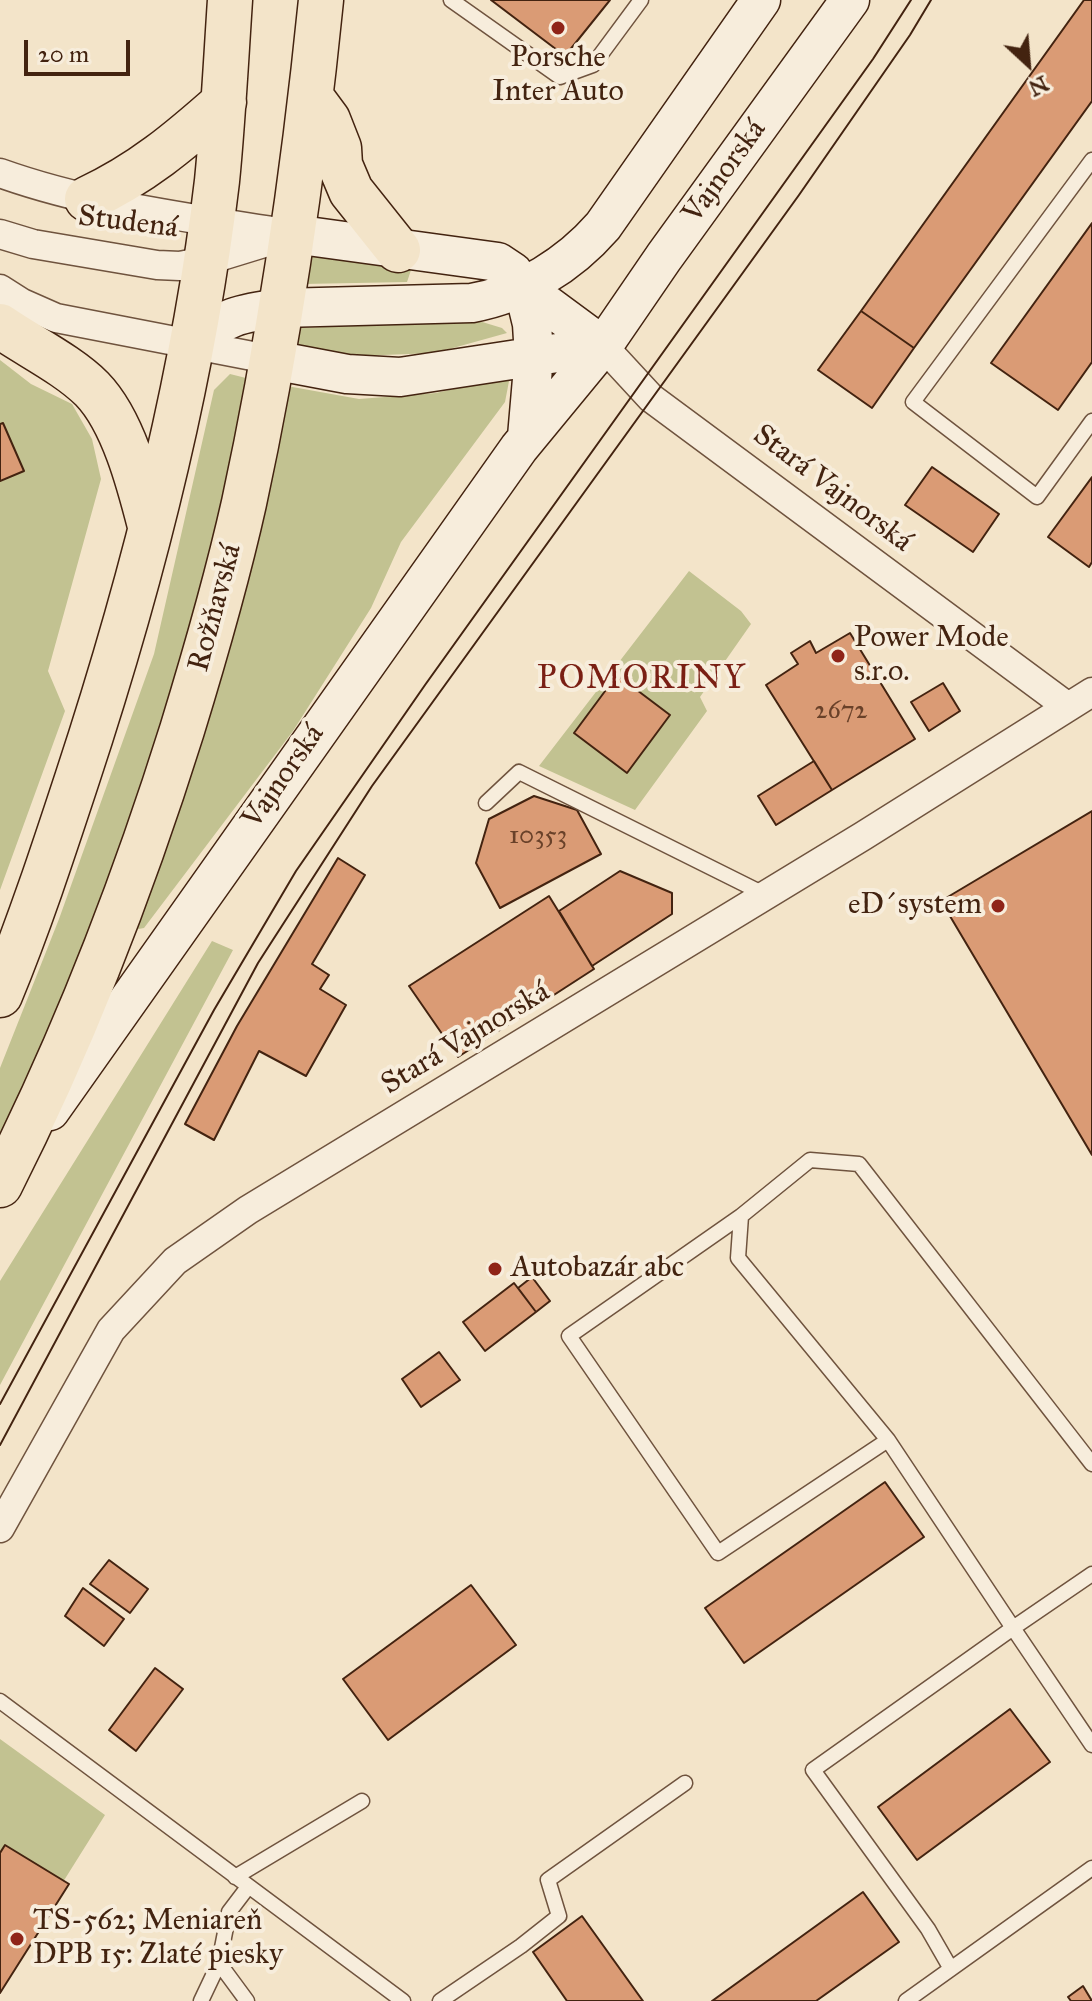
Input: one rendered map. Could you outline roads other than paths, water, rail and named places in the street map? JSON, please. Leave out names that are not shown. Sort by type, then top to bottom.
[{"type":"main road","points":[[0,995],[52,855],[106,690],[151,528],[192,343],[208,241],[224,102],[230,0]]},
{"type":"main road","name":"Rožňavská","points":[[0,1186],[68,1043],[129,886],[197,682],[233,549],[273,360],[293,234],[321,0]]},
{"type":"main road","points":[[192,343],[235,315],[281,308],[472,303],[523,287],[574,254],[603,226],[761,0]]},
{"type":"main road","name":"Vajnorská","points":[[0,1186],[151,965],[527,437],[603,346],[847,4]]},
{"type":"main road","points":[[311,97],[328,120],[339,148],[340,165],[351,191],[398,250]]},
{"type":"main road","points":[[87,199],[121,183],[159,157],[224,102]]},
{"type":"main road","points":[[293,234],[498,262],[513,272],[523,287],[603,346]]},
{"type":"main road","points":[[523,287],[532,324],[534,356],[527,437]]},
{"type":"main road","points":[[0,326],[81,380],[103,402],[125,448],[151,528]]},
{"type":"main road","points":[[273,360],[347,374],[400,377],[429,375],[603,346]]},
{"type":"street","name":"Studená","points":[[0,173],[208,241],[293,234]]},
{"type":"street","name":"Studená","points":[[0,234],[33,244],[157,265],[180,266],[208,241]]},
{"type":"street","points":[[208,241],[293,234]]},
{"type":"street","points":[[0,289],[56,318],[273,360]]},
{"type":"street","name":"Stará Vajnorská","points":[[603,346],[651,398],[1068,707]]},
{"type":"street","name":"Stará Vajnorská","points":[[0,1528],[111,1330],[175,1261],[248,1210],[766,895],[1092,692]]},
{"type":"lane","points":[[451,0],[560,77],[593,65],[641,0]]},
{"type":"lane","points":[[1092,160],[913,402],[1037,497],[1092,421]]},
{"type":"lane","points":[[486,803],[519,772],[766,895]]},
{"type":"lane","points":[[888,1440],[718,1553],[569,1336],[741,1216],[810,1160],[859,1164],[1092,1464]]},
{"type":"lane","points":[[741,1216],[738,1258],[888,1440],[1092,1745]]},
{"type":"lane","points":[[951,1969],[928,1929],[813,1770],[1092,1574]]},
{"type":"lane","points":[[0,1701],[403,2001]]},
{"type":"lane","points":[[440,2001],[559,1916],[548,1880],[685,1783]]},
{"type":"lane","points":[[201,2001],[219,1963],[229,1912],[241,1882],[362,1801]]},
{"type":"lane","points":[[906,2001],[1092,1868]]},
{"type":"lane","points":[[219,1963],[247,2001]]},
{"type":"tram line","points":[[0,1404],[214,1010],[296,871],[425,685],[873,59],[911,0]]},
{"type":"tram line","points":[[0,1445],[258,963],[372,786],[799,195],[931,0]]},
{"type":"place","name":"Porsche Inter Auto","points":[[558,28]]},
{"type":"place","name":"Power Mode s.r.o.","points":[[838,656]]},
{"type":"place","name":"eD´system","points":[[998,906]]},
{"type":"place","name":"Autobazár abc","points":[[495,1269]]},
{"type":"place","name":"TS-562; Meniareň DPB 15: Zlaté piesky","points":[[17,1939]]},
{"type":"district","name":"POMORINY","points":[[642,680]]}]
